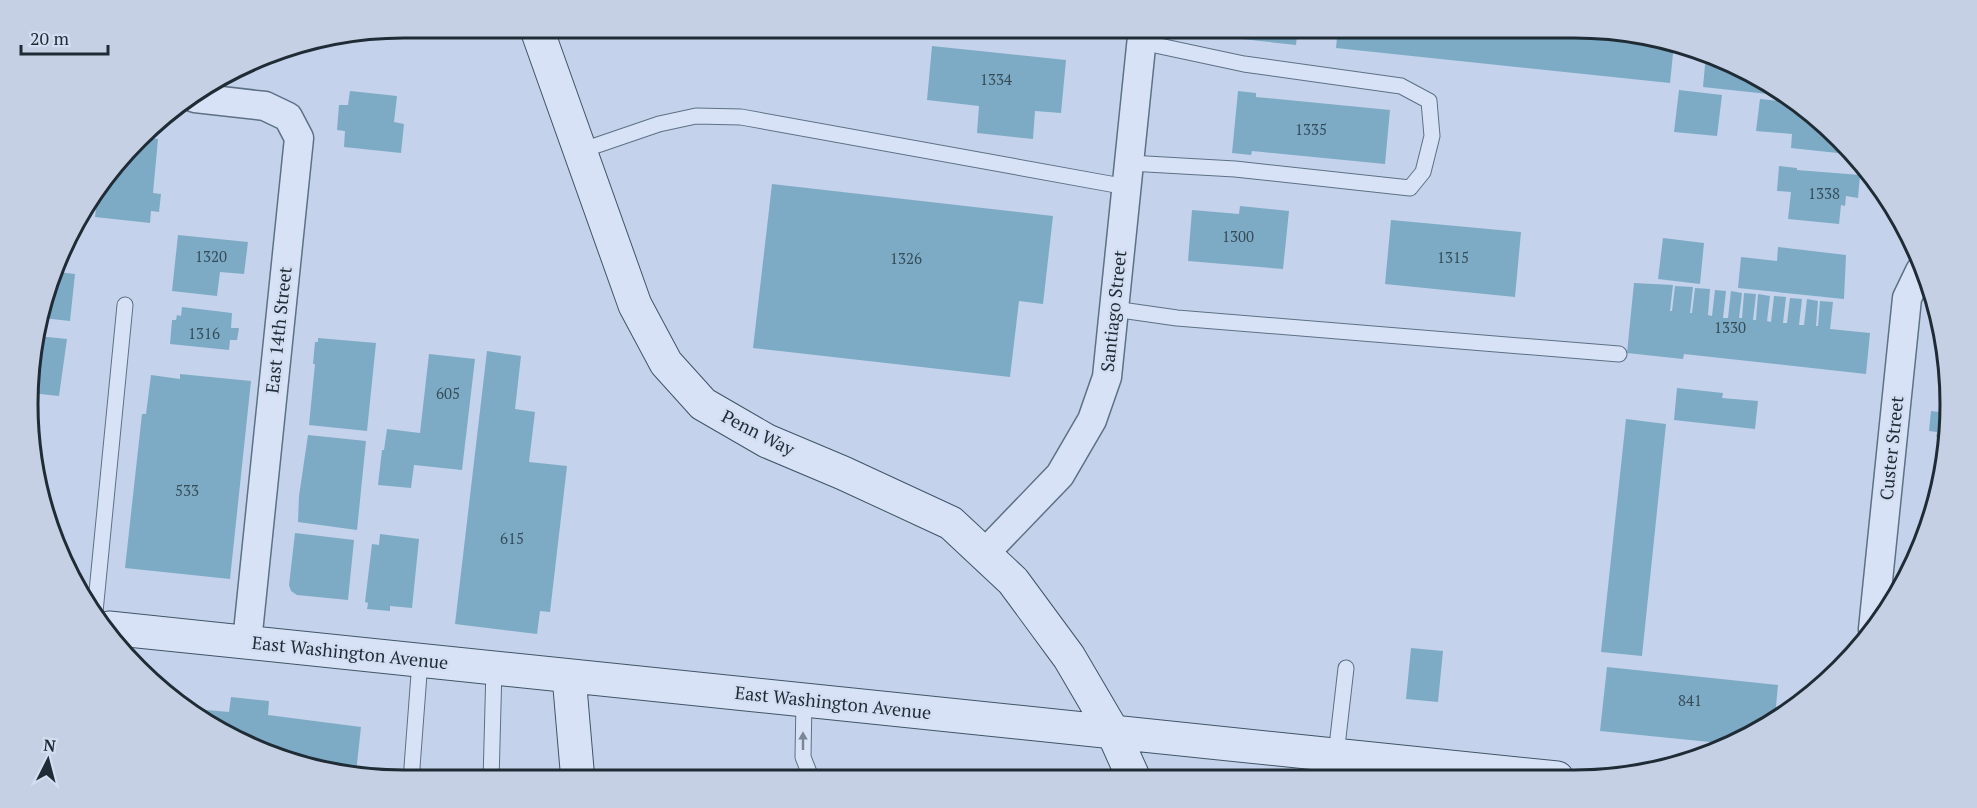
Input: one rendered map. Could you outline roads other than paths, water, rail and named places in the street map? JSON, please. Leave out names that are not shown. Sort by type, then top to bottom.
[{"type":"street","name":"Penn Way","points":[[540,38],[635,305],[666,363],[703,404],[767,441],[843,472],[951,523],[1013,581],[1069,657],[1113,732],[1130,770]]},
{"type":"street","name":"Santiago Street","points":[[984,554],[1060,475],[1092,420],[1107,376],[1142,38]]},
{"type":"street","name":"East 14th Street","points":[[201,99],[265,106],[288,117],[299,138],[247,642]]},
{"type":"street","name":"Custer Street","points":[[1875,612],[1907,298],[1917,277]]},
{"type":"street","name":"East Washington Avenue","points":[[114,629],[1480,770]]},
{"type":"street","points":[[569,676],[577,770]]},
{"type":"lane","points":[[580,151],[659,124],[696,116],[741,117],[1128,175],[1235,169],[1410,188],[1423,172],[1432,136],[1429,101],[1401,87],[1244,64],[1156,38]]},
{"type":"lane","points":[[96,603],[125,305]]},
{"type":"lane","points":[[1114,309],[1177,318],[1619,354]]},
{"type":"lane","points":[[412,770],[420,661]]},
{"type":"lane","points":[[491,770],[494,668]]},
{"type":"lane","points":[[1336,755],[1346,668]]},
{"type":"lane","points":[[804,700],[803,757],[808,770]]}]
